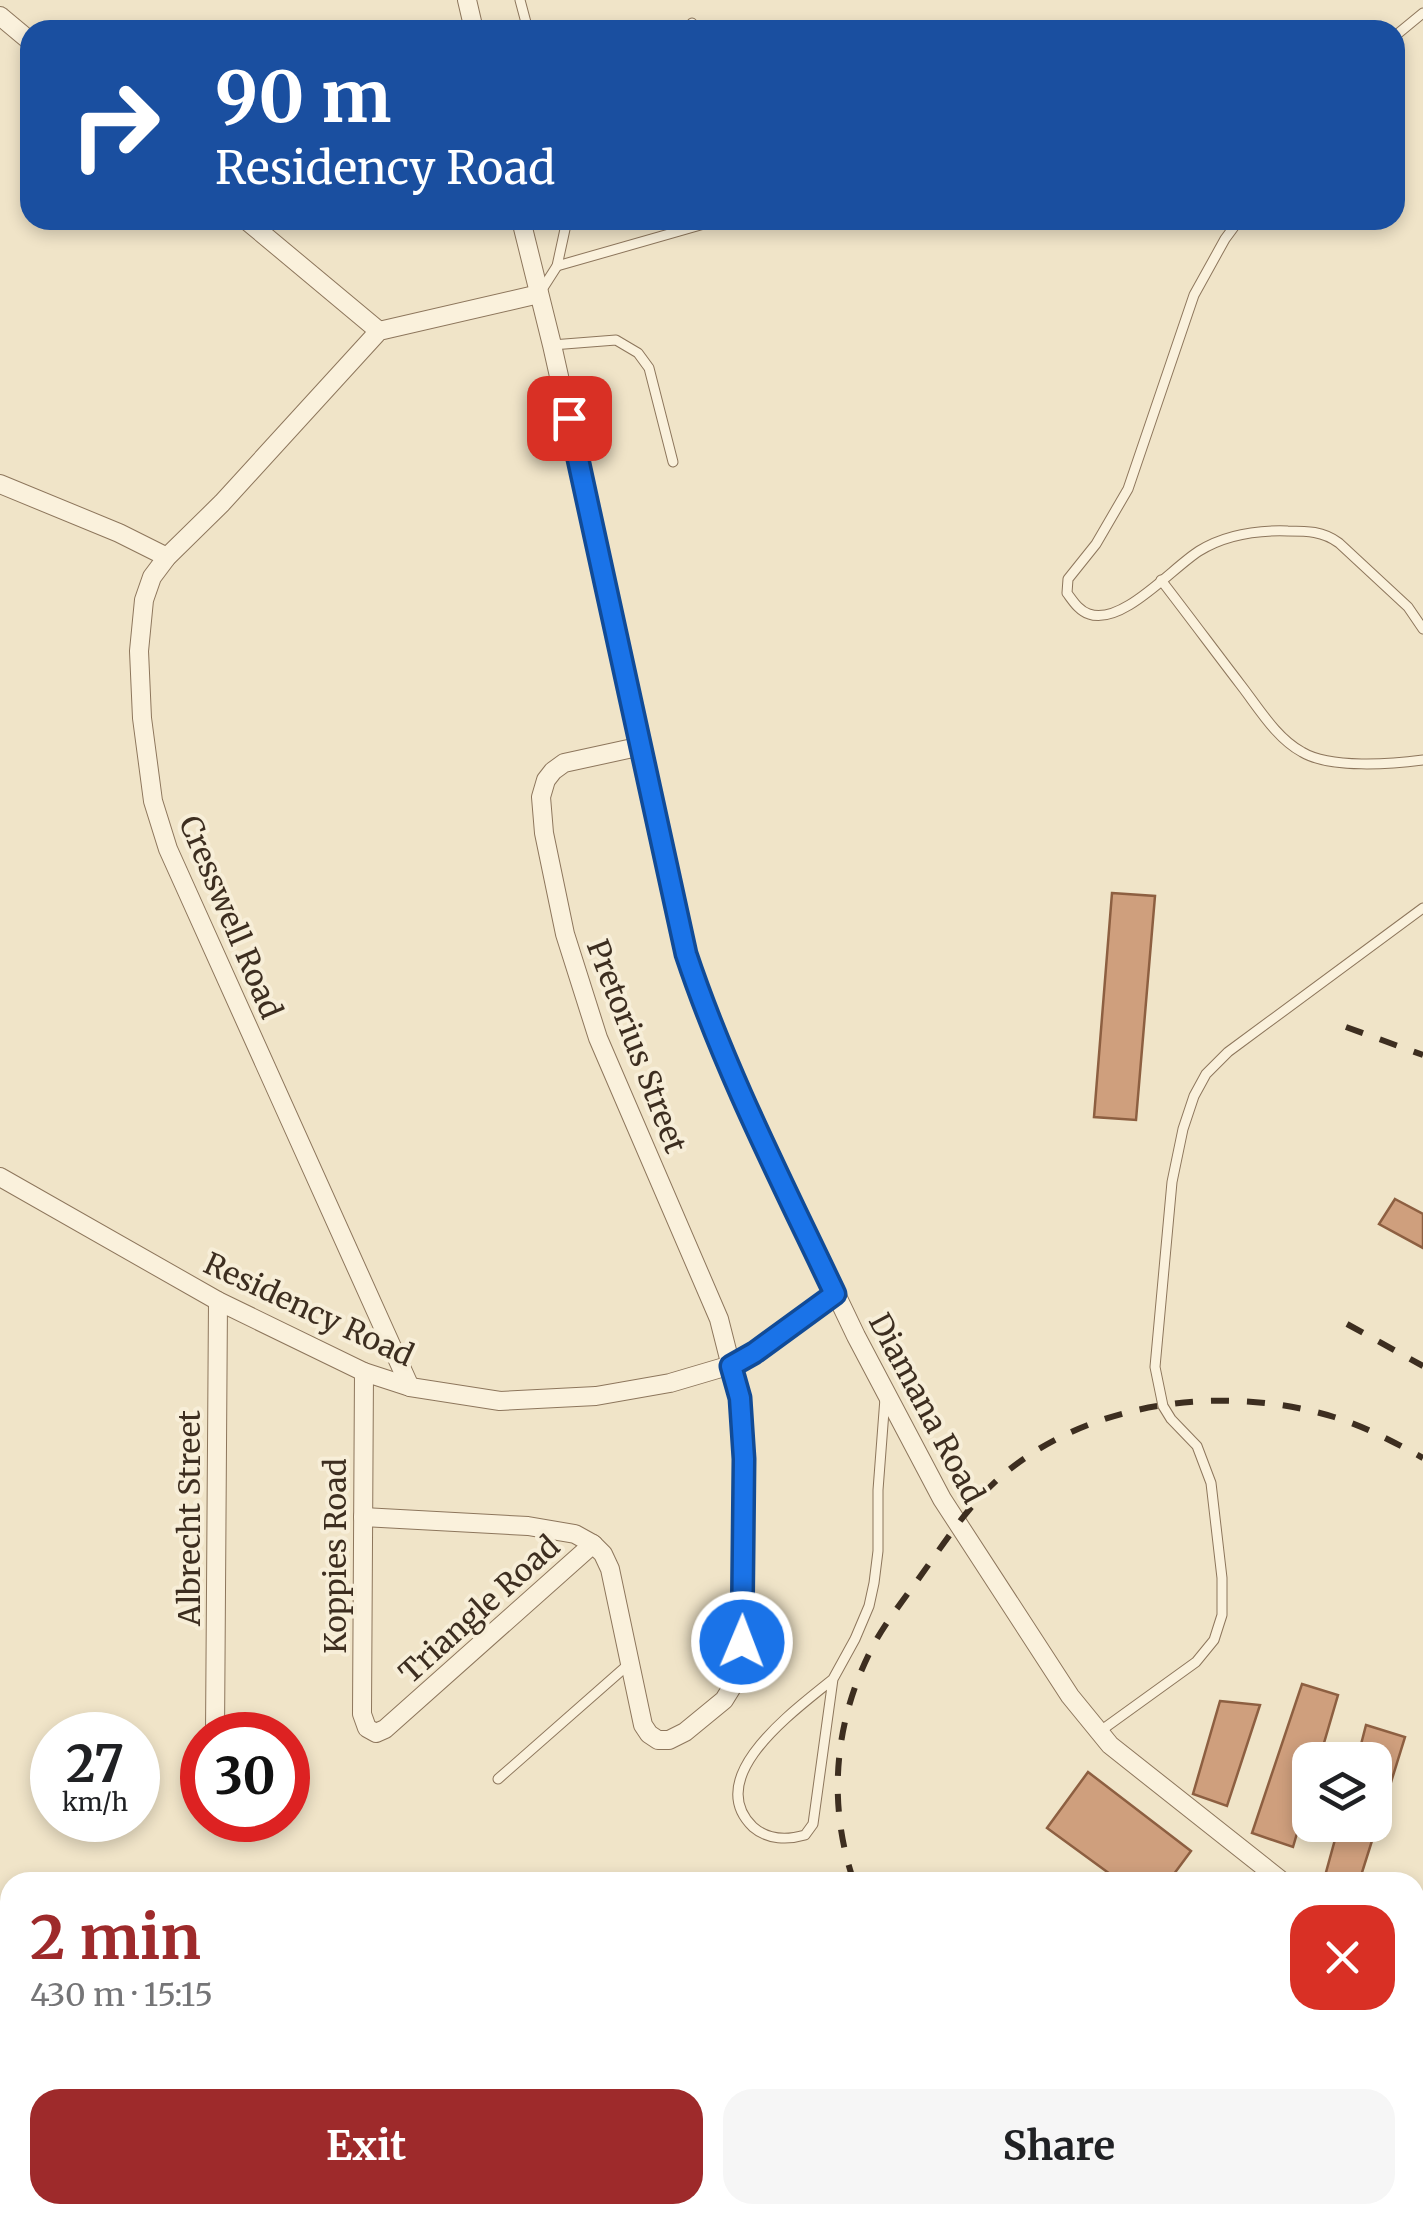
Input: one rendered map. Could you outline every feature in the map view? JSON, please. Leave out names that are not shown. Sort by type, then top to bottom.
[{"type":"street","points":[[0,16],[20,33]]},
{"type":"street","points":[[258,230],[379,330],[539,294]]},
{"type":"street","name":"Diamana Road","points":[[523,230],[686,954],[702,1004],[750,1114],[835,1294],[942,1499],[1070,1696],[1110,1745],[1270,1872]]},
{"type":"street","name":"Cresswell Road","points":[[379,330],[152,576],[144,600],[140,652],[142,718],[153,801],[168,849],[410,1387]]},
{"type":"street","points":[[0,484],[167,557]]},
{"type":"street","name":"Pretorius Street","points":[[642,746],[564,763],[553,770],[541,797],[544,832],[564,934],[598,1038],[697,1264],[719,1319],[731,1366]]},
{"type":"street","name":"Residency Road","points":[[0,1178],[218,1301],[364,1372],[410,1387],[500,1401],[596,1396],[670,1383],[731,1366],[835,1294]]},
{"type":"street","name":"Albrecht Street","points":[[215,1712],[218,1301]]},
{"type":"street","name":"Triangle Road","points":[[376,1733],[385,1730],[593,1544],[610,1570],[643,1726],[649,1734],[658,1740],[669,1740],[686,1732],[724,1700],[737,1679],[742,1642],[744,1459],[740,1398],[731,1366]]},
{"type":"street","name":"Koppies Road","points":[[364,1372],[362,1714],[367,1728],[376,1733]]},
{"type":"street","points":[[363,1517],[528,1526],[575,1534],[593,1544]]},
{"type":"lane","points":[[539,294],[557,266],[566,230]]},
{"type":"lane","points":[[557,266],[683,230]]},
{"type":"lane","points":[[1232,230],[1194,295],[1128,489],[1096,544],[1068,579],[1067,593],[1079,609],[1092,616],[1114,614],[1197,552],[1233,536],[1270,530],[1315,532],[1330,536],[1339,544],[1408,607],[1423,630]]},
{"type":"lane","points":[[552,346],[616,340],[638,353],[649,368],[672,462]]},
{"type":"lane","points":[[1161,580],[1264,716],[1302,752],[1347,763],[1423,760]]},
{"type":"lane","points":[[1098,1732],[1196,1662],[1214,1640],[1222,1616],[1222,1578],[1211,1483],[1197,1446],[1163,1406],[1155,1366],[1172,1182],[1194,1096],[1206,1074],[1228,1052],[1422,910]]},
{"type":"lane","points":[[832,1679],[813,1824],[806,1835],[790,1840],[758,1831],[740,1812],[738,1790],[744,1767],[767,1737],[832,1679],[869,1606],[874,1583],[885,1394]]},
{"type":"lane","points":[[498,1779],[630,1663]]},
{"type":"building","points":[[1112,893],[1155,896],[1136,1120],[1094,1117]]},
{"type":"building","points":[[1395,1199],[1423,1214],[1423,1248],[1379,1224]]},
{"type":"building","points":[[1302,1684],[1338,1695],[1324,1742],[1292,1742],[1293,1847],[1252,1833]]},
{"type":"building","points":[[1220,1701],[1260,1705],[1227,1806],[1193,1794]]},
{"type":"building","points":[[1366,1725],[1405,1737],[1392,1779],[1392,1742],[1362,1742]]},
{"type":"building","points":[[1088,1772],[1191,1851],[1175,1872],[1107,1872],[1047,1828]]},
{"type":"building","points":[[1334,1842],[1372,1842],[1362,1872],[1326,1872]]},
{"type":"railway","points":[[1346,1027],[1423,1055]]},
{"type":"railway","points":[[1347,1324],[1423,1366]]},
{"type":"railway","points":[[851,1872],[840,1823],[839,1764],[842,1734],[859,1676],[881,1632],[945,1541],[1004,1474],[1039,1449],[1078,1429],[1162,1405],[1205,1401],[1292,1407],[1334,1417],[1423,1458]]},
{"type":"route","points":[[569,418],[686,954],[702,1004],[835,1294],[731,1366],[740,1398],[744,1459],[742,1642]]}]
